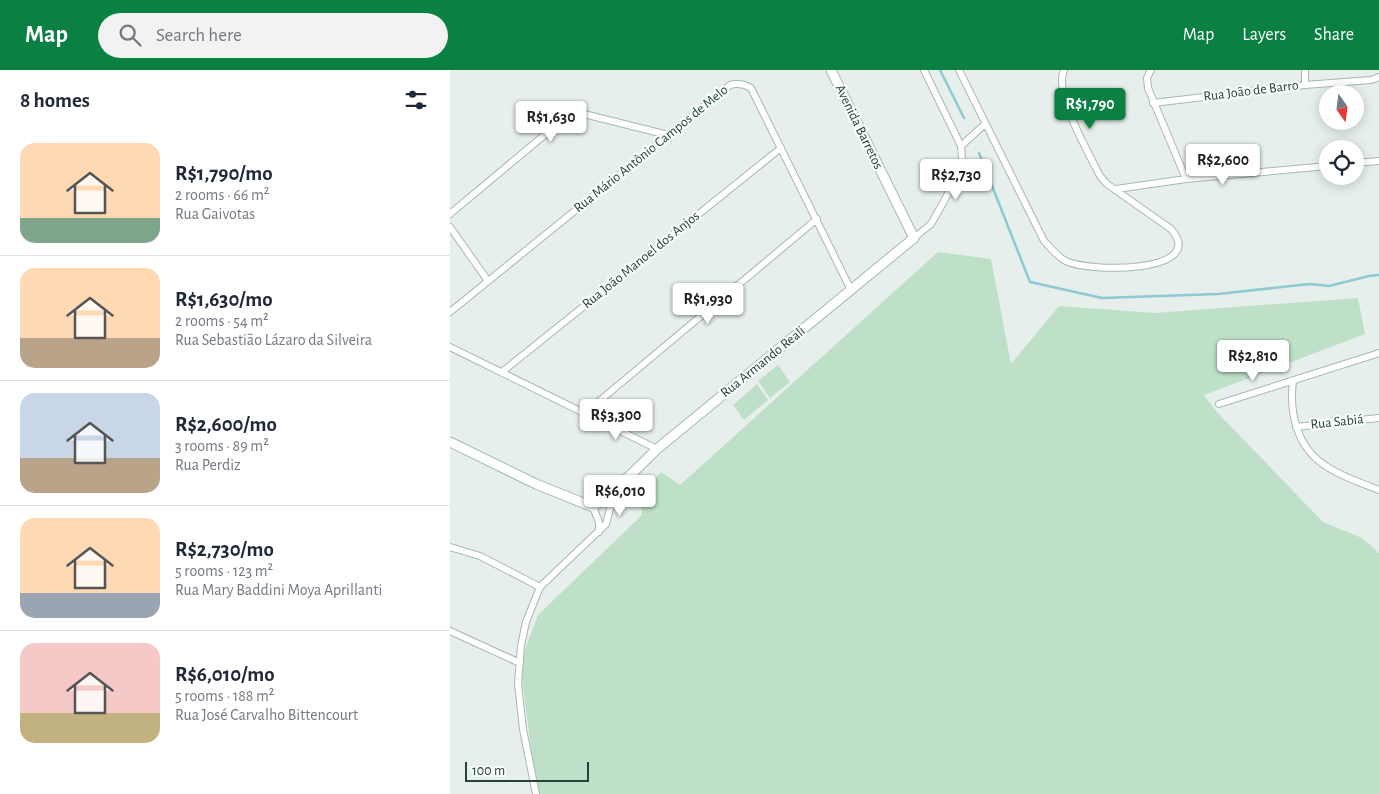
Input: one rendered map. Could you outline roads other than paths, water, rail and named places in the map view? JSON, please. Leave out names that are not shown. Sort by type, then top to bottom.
[{"type":"street","name":"Avenida Barretos","points":[[831,70],[914,238]]},
{"type":"street","points":[[914,238],[931,224],[957,176],[962,159],[962,146],[924,70]]},
{"type":"street","points":[[959,70],[1044,241],[1064,260],[1084,266],[1102,268],[1142,265],[1173,258],[1180,244],[1172,229],[1107,184],[1100,176],[1064,100],[1061,86],[1064,70]]},
{"type":"street","points":[[1151,70],[1147,78],[1148,88],[1186,179]]},
{"type":"street","points":[[1305,70],[1305,85]]},
{"type":"street","name":"Rua João de Barro","points":[[1153,103],[1305,85],[1371,80],[1379,77]]},
{"type":"street","name":"Rua Mário Antônio Campos de Melo","points":[[450,311],[730,85],[736,84],[751,88],[851,290]]},
{"type":"street","points":[[450,214],[566,117],[573,114],[580,113],[668,135]]},
{"type":"street","points":[[962,146],[985,124]]},
{"type":"street","name":"Rua João Manoel dos Anjos","points":[[502,372],[781,148]]},
{"type":"street","points":[[1364,162],[1379,161]]},
{"type":"street","points":[[1116,189],[1186,179],[1319,167]]},
{"type":"street","points":[[585,413],[817,219]]},
{"type":"street","points":[[450,227],[488,281]]},
{"type":"street","name":"Rua Armando Reali","points":[[593,507],[615,490],[657,449],[914,238]]},
{"type":"street","points":[[450,348],[657,449]]},
{"type":"street","points":[[1219,404],[1379,353]]},
{"type":"street","points":[[1293,381],[1291,399],[1296,427],[1304,444],[1318,460],[1338,472],[1379,490]]},
{"type":"street","name":"Rua Sabiá","points":[[1296,427],[1379,418]]},
{"type":"street","points":[[450,442],[536,484],[593,507],[599,522],[599,532]]},
{"type":"street","points":[[536,794],[523,729],[518,684],[521,646],[526,622],[540,587],[599,532],[608,518],[615,490]]},
{"type":"street","points":[[450,547],[480,556],[540,587]]},
{"type":"street","points":[[450,631],[520,663]]},
{"type":"waterway","points":[[940,70],[964,118]]},
{"type":"waterway","points":[[979,153],[1030,282],[1102,298],[1218,294],[1310,284],[1329,286],[1379,275]]}]
